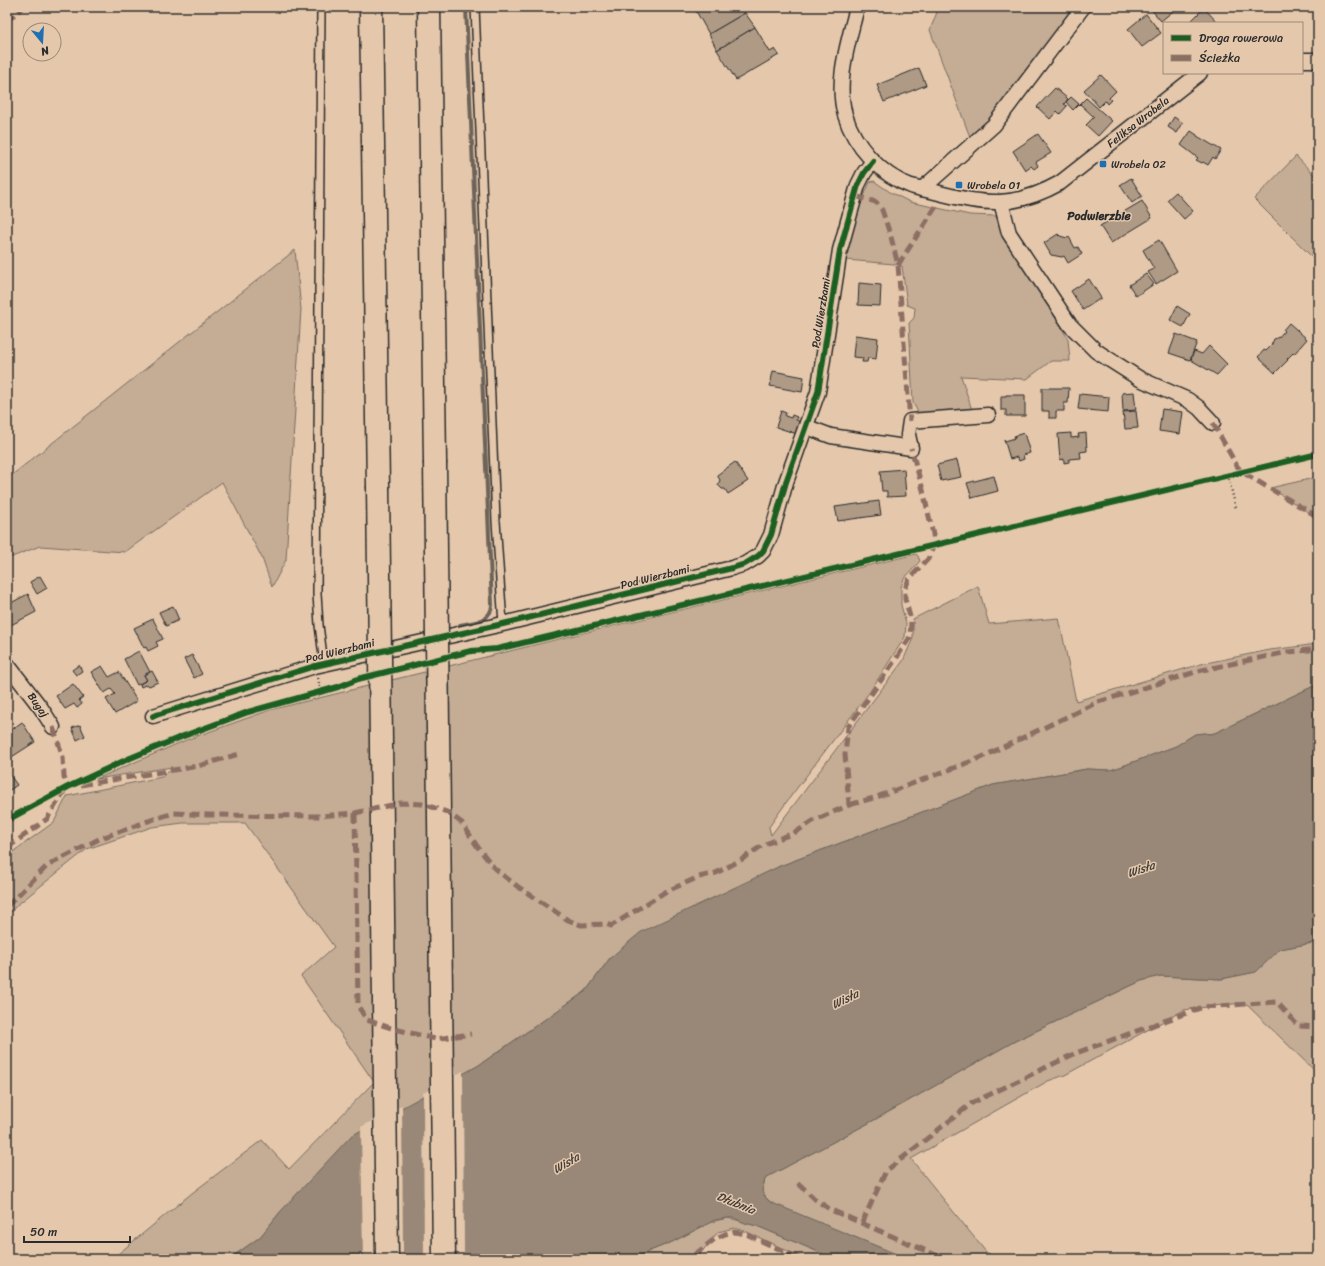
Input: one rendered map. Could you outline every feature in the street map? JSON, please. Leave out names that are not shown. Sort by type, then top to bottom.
[{"type":"highway","points":[[371,7],[387,1259]]},
{"type":"highway","points":[[429,7],[444,1259]]},
{"type":"street","name":"Feliksa Wrobela","points":[[857,7],[842,79],[844,113],[855,139],[873,161],[896,178],[922,189],[972,201],[1001,202],[1026,198],[1060,183],[1199,74]]},
{"type":"street","points":[[922,189],[994,125],[1083,7]]},
{"type":"street","points":[[1303,60],[1318,60]]},
{"type":"street","name":"Pod Wierzbami","points":[[153,716],[324,664],[503,624],[732,568],[752,560],[763,551],[771,535],[786,482],[807,427],[818,392],[840,250],[858,185],[864,173],[873,161]]},
{"type":"street","points":[[1001,202],[1009,233],[1070,325],[1096,352],[1140,379],[1188,400],[1199,408],[1213,423]]},
{"type":"street","points":[[807,427],[831,436],[911,448],[908,435],[910,421],[988,415]]},
{"type":"street","name":"Bugaj","points":[[7,664],[41,708],[53,727]]},
{"type":"lane","points":[[321,7],[317,594],[324,664]]},
{"type":"lane","points":[[475,7],[496,521],[503,624]]},
{"type":"path","points":[[1221,477],[1235,473]]},
{"type":"path","points":[[1228,475],[1236,509]]},
{"type":"path","points":[[315,693],[327,690]]},
{"type":"shaded area","points":[[939,7],[1079,7],[980,132],[970,137],[930,30]]},
{"type":"shaded area","points":[[1296,156],[1318,179],[1318,263],[1254,199]]},
{"type":"shaded area","points":[[874,181],[890,192],[910,202],[970,215],[996,216],[1001,227],[1068,339],[1070,361],[1051,361],[1027,379],[961,376],[972,410],[919,414],[913,403],[909,323],[914,318],[915,308],[907,305],[902,266],[846,260],[852,230],[870,182]]},
{"type":"shaded area","points":[[295,250],[301,309],[286,560],[272,587],[262,558],[222,482],[125,552],[40,546],[7,559],[7,479]]},
{"type":"shaded area","points":[[1318,477],[1318,520],[1313,515],[1270,488]]},
{"type":"shaded area","points":[[916,554],[920,561],[904,579],[901,587],[901,605],[906,623],[905,637],[869,693],[769,827],[771,835],[903,661],[913,638],[913,619],[978,586],[989,624],[1059,618],[1076,701],[1201,664],[1270,650],[1318,644],[1318,684],[1215,733],[1195,734],[1176,746],[1120,767],[1111,770],[1087,769],[993,785],[780,866],[610,958],[586,991],[479,1065],[281,1211],[260,1237],[229,1259],[109,1259],[118,1254],[192,1193],[262,1140],[289,1169],[374,1082],[301,976],[334,947],[245,823],[183,823],[152,827],[87,849],[17,905],[7,916],[7,856],[54,822],[67,796],[162,777],[172,767],[96,779],[186,740],[270,710],[579,634]]},
{"type":"shaded area","points":[[1318,942],[1318,1074],[1245,1003],[1184,1010],[1065,1075],[1048,1081],[911,1159],[986,1252],[998,1259],[908,1259],[775,1205],[764,1196],[762,1191],[765,1179],[769,1176],[867,1124],[1015,1041],[1141,981],[1160,976],[1221,979],[1255,972],[1280,949]]},
{"type":"shaded area","points":[[727,1218],[757,1226],[835,1259],[805,1259],[747,1232],[734,1228],[718,1232],[700,1254],[702,1259],[630,1259],[672,1242],[711,1222]]},
{"type":"water","points":[[1318,684],[1318,942],[1280,949],[1256,972],[1221,979],[1160,976],[1141,981],[1015,1041],[765,1179],[762,1191],[770,1202],[908,1259],[835,1259],[757,1226],[734,1218],[727,1218],[715,1220],[672,1242],[630,1259],[229,1259],[260,1237],[281,1211],[351,1136],[479,1065],[586,991],[610,958],[641,932],[780,866],[993,785],[1087,769],[1110,770],[1120,767],[1176,746],[1195,734],[1215,733]]},
{"type":"pier","points":[[463,1071],[464,1259],[424,1259],[423,1093]]},
{"type":"pier","points":[[402,1105],[403,1259],[363,1259],[361,1127]]},
{"type":"building","points":[[703,7],[742,7],[745,13],[709,34],[696,11]]},
{"type":"building","points":[[1178,7],[1161,21],[1150,8]]},
{"type":"building","points":[[1204,8],[1217,22],[1194,22],[1192,20]]},
{"type":"building","points":[[745,13],[755,27],[717,50],[709,34]]},
{"type":"building","points":[[1146,14],[1161,33],[1142,47],[1128,29]]},
{"type":"building","points":[[755,27],[770,52],[775,49],[779,55],[736,80],[717,50]]},
{"type":"building","points":[[919,68],[926,85],[884,102],[877,85]]},
{"type":"building","points":[[1101,75],[1116,91],[1109,98],[1111,100],[1107,104],[1105,101],[1099,107],[1084,90]]},
{"type":"building","points":[[1055,88],[1068,99],[1064,104],[1067,106],[1060,114],[1057,111],[1050,119],[1037,107]]},
{"type":"building","points":[[1071,97],[1079,104],[1073,110],[1066,102]]},
{"type":"building","points":[[1086,98],[1112,121],[1098,136],[1086,125],[1094,117],[1080,104]]},
{"type":"building","points":[[1174,117],[1183,123],[1177,133],[1168,127]]},
{"type":"building","points":[[1191,131],[1221,150],[1215,159],[1213,157],[1208,165],[1196,160],[1198,158],[1181,145]]},
{"type":"building","points":[[1038,134],[1051,153],[1036,162],[1038,166],[1034,169],[1031,166],[1025,170],[1013,151]]},
{"type":"building","points":[[1131,178],[1142,196],[1132,203],[1120,185]]},
{"type":"building","points":[[1176,192],[1193,211],[1184,219],[1167,200]]},
{"type":"building","points":[[1142,201],[1152,218],[1111,243],[1100,226]]},
{"type":"building","points":[[1058,234],[1067,238],[1069,237],[1075,248],[1078,247],[1082,254],[1068,263],[1064,256],[1051,255],[1044,243]]},
{"type":"building","points":[[1159,240],[1177,271],[1156,284],[1148,272],[1154,269],[1143,250]]},
{"type":"building","points":[[1146,274],[1154,284],[1136,296],[1129,285]]},
{"type":"building","points":[[1089,279],[1101,298],[1083,310],[1071,291]]},
{"type":"building","points":[[859,283],[881,285],[880,306],[858,305]]},
{"type":"building","points":[[1177,306],[1190,314],[1183,327],[1170,320]]},
{"type":"building","points":[[1289,323],[1307,339],[1275,373],[1258,357],[1264,350],[1266,351],[1271,346],[1274,339],[1279,337]]},
{"type":"building","points":[[1176,334],[1197,342],[1190,360],[1169,353]]},
{"type":"building","points":[[855,335],[878,338],[876,359],[868,358],[867,362],[862,362],[863,358],[853,357]]},
{"type":"building","points":[[1209,346],[1227,364],[1217,375],[1191,360],[1194,351],[1202,354]]},
{"type":"building","points":[[773,371],[804,377],[802,392],[770,386]]},
{"type":"building","points":[[1042,388],[1069,388],[1068,403],[1064,403],[1064,411],[1056,411],[1056,418],[1049,418],[1049,411],[1042,411]]},
{"type":"building","points":[[1134,392],[1136,410],[1123,411],[1122,393]]},
{"type":"building","points":[[1080,394],[1109,397],[1108,412],[1078,409]]},
{"type":"building","points":[[1025,395],[1025,416],[1006,416],[1006,410],[1001,410],[1001,396]]},
{"type":"building","points":[[1162,409],[1183,412],[1180,434],[1159,431]]},
{"type":"building","points":[[781,411],[786,413],[785,416],[791,418],[792,415],[797,417],[796,420],[801,422],[797,434],[776,427]]},
{"type":"building","points":[[1136,411],[1138,428],[1125,429],[1123,412]]},
{"type":"building","points":[[1024,433],[1030,453],[1023,455],[1024,459],[1019,461],[1017,457],[1010,459],[1004,439],[1005,441],[1015,438],[1014,436]]},
{"type":"building","points":[[1071,433],[1071,438],[1079,437],[1078,434],[1086,433],[1087,451],[1080,452],[1081,458],[1069,459],[1069,462],[1064,463],[1064,459],[1060,460],[1058,434]]},
{"type":"building","points":[[957,460],[961,477],[941,481],[937,465]]},
{"type":"building","points":[[735,462],[748,481],[728,494],[725,489],[722,489],[718,485],[720,480],[717,475]]},
{"type":"building","points":[[904,469],[906,496],[887,497],[887,491],[882,491],[880,471]]},
{"type":"building","points":[[994,476],[998,491],[972,498],[967,483]]},
{"type":"building","points":[[879,501],[881,515],[838,521],[835,507]]},
{"type":"building","points":[[40,576],[47,588],[37,594],[30,582]]},
{"type":"building","points":[[28,594],[36,612],[7,627],[7,605]]},
{"type":"building","points":[[173,606],[179,620],[166,626],[159,612]]},
{"type":"building","points":[[153,619],[163,639],[156,642],[158,646],[148,651],[146,647],[144,648],[134,628]]},
{"type":"building","points":[[139,651],[150,672],[144,675],[147,680],[137,685],[124,659]]},
{"type":"building","points":[[192,655],[202,674],[194,678],[184,659]]},
{"type":"building","points":[[79,665],[82,671],[76,675],[72,670]]},
{"type":"building","points":[[102,666],[109,677],[119,672],[137,701],[115,714],[106,699],[115,694],[111,689],[104,693],[91,672]]},
{"type":"building","points":[[152,671],[158,682],[149,686],[147,684],[141,687],[140,684],[147,680],[144,675]]},
{"type":"building","points":[[73,684],[83,697],[79,700],[82,704],[77,708],[74,704],[65,709],[56,696]]},
{"type":"building","points":[[22,722],[35,742],[7,760],[7,733]]},
{"type":"building","points":[[80,725],[85,736],[77,740],[72,728]]},
{"type":"building","points":[[9,774],[17,785],[7,792],[7,776]]},
{"type":"waterway","points":[[460,625],[476,622],[485,618],[491,611],[492,605],[466,7]]},
{"type":"marked path","points":[[7,21],[23,7]]},
{"type":"marked path","points":[[855,196],[876,202],[882,210],[898,265],[910,421]]},
{"type":"marked path","points":[[898,265],[937,205]]},
{"type":"marked path","points":[[1213,423],[1237,466],[1242,472],[1318,517]]},
{"type":"marked path","points":[[7,906],[47,866],[99,839],[174,813],[209,815],[320,816],[355,813],[401,803],[423,804],[447,812],[462,823],[477,846],[495,869],[517,886],[568,920],[581,925],[607,924],[611,926],[665,892],[699,877],[716,873],[741,860],[763,845],[796,832],[813,821],[849,805],[845,754],[848,727],[910,637],[911,620],[905,599],[905,589],[909,579],[928,559],[934,545],[923,490],[911,448]]},
{"type":"marked path","points":[[849,805],[877,797],[980,758],[1098,702],[1202,670],[1288,652],[1318,649]]},
{"type":"marked path","points":[[53,727],[63,757],[64,777],[68,787]]},
{"type":"marked path","points":[[81,785],[198,766],[239,754]]},
{"type":"marked path","points":[[7,848],[47,819],[65,790]]},
{"type":"marked path","points":[[355,813],[358,1006],[367,1020],[391,1028],[435,1039],[471,1034]]},
{"type":"marked path","points":[[862,1223],[886,1171],[972,1103],[1076,1053],[1203,1007],[1277,1002],[1298,1026],[1318,1027]]},
{"type":"marked path","points":[[798,1183],[816,1200],[831,1210],[945,1259]]},
{"type":"marked path","points":[[680,1259],[694,1255],[716,1238],[734,1232],[746,1234],[801,1259]]},
{"type":"cycle path","points":[[153,716],[315,666],[503,624],[732,568],[745,564],[758,556],[763,551],[771,535],[786,482],[818,392],[840,250],[858,185],[864,173],[873,161]]},
{"type":"cycle path","points":[[7,820],[68,787],[128,759],[181,737],[248,712],[338,687],[358,679],[471,651],[497,649],[1318,454]]},
{"type":"place","name":"Wrobela 02","points":[[1103,164]]},
{"type":"place","name":"Wrobela 01","points":[[959,185]]},
{"type":"district","name":"Podwierzbie","points":[[1099,216]]},
{"type":"water label","name":"Wisła","points":[[1141,869]]},
{"type":"water label","name":"Wisła","points":[[845,999]]},
{"type":"water label","name":"Wisła","points":[[566,1163]]},
{"type":"water label","name":"Dłubnia","points":[[736,1203]]}]
